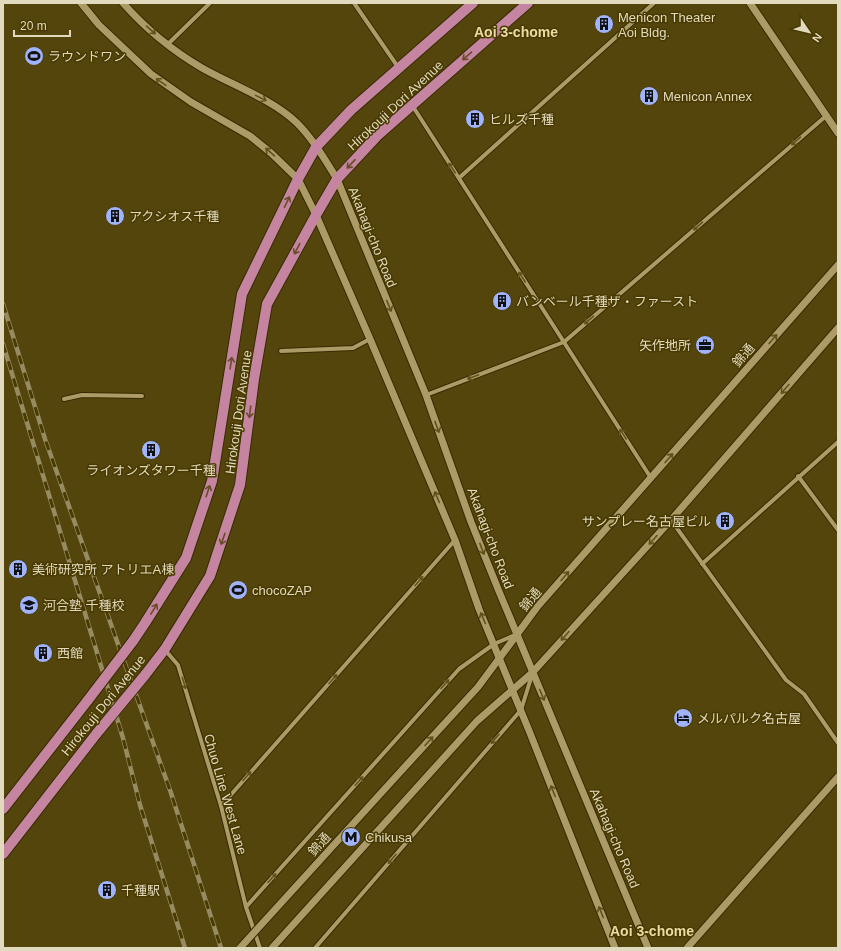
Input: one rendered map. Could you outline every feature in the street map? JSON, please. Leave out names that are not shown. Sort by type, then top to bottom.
[{"type":"main road","name":"Hirokouji Dori Avenue","points":[[3,809],[133,641],[186,558],[212,481],[242,294],[298,180],[316,147],[351,110],[398,67],[473,3]]},
{"type":"main road","name":"Hirokouji Dori Avenue","points":[[3,854],[97,732],[165,649],[210,576],[240,485],[254,379],[267,304],[337,179],[377,136],[528,3]]},
{"type":"street","points":[[81,3],[99,25],[151,74],[191,102],[250,136],[271,153],[298,180],[316,215],[455,540],[479,609],[521,710],[615,948]]},
{"type":"street","name":"Akahagi-cho Road","points":[[123,3],[132,14],[168,44],[201,67],[272,104],[297,123],[316,147],[337,179],[426,395],[471,522],[516,634],[648,948]]},
{"type":"street","points":[[168,44],[210,3]]},
{"type":"street","points":[[354,3],[398,67]]},
{"type":"street","points":[[459,178],[654,3]]},
{"type":"street","points":[[750,3],[838,133]]},
{"type":"street","points":[[411,105],[651,478]]},
{"type":"street","points":[[426,395],[564,342],[826,116]]},
{"type":"street","name":"錦通","points":[[240,948],[478,687],[538,606],[838,265]]},
{"type":"street","points":[[272,948],[477,721],[532,673],[671,520],[838,328]]},
{"type":"street","points":[[281,351],[353,348],[370,339]]},
{"type":"street","points":[[64,399],[82,394],[142,396]]},
{"type":"street","points":[[702,564],[798,476],[838,442]]},
{"type":"street","points":[[798,476],[838,530]]},
{"type":"street","points":[[671,520],[786,680],[804,694],[838,743]]},
{"type":"street","points":[[221,806],[455,540]]},
{"type":"street","points":[[246,907],[456,672],[494,644],[516,634]]},
{"type":"street","name":"Chuo Line West Lane","points":[[165,649],[178,665],[221,806],[246,907],[260,948]]},
{"type":"street","points":[[315,948],[521,710],[532,673]]},
{"type":"street","points":[[687,948],[838,777]]},
{"type":"railway","points":[[3,304],[45,439],[171,793],[221,948]]},
{"type":"railway","points":[[3,344],[123,738],[140,805],[185,948]]},
{"type":"place","name":"Menicon Theater Aoi Bldg.","points":[[604,24]]},
{"type":"place","name":"ラウンドワン","points":[[34,56]]},
{"type":"place","name":"Menicon Annex","points":[[649,96]]},
{"type":"place","name":"ヒルズ千種","points":[[475,119]]},
{"type":"place","name":"アクシオス千種","points":[[115,216]]},
{"type":"place","name":"バンベール千種ザ・ファースト","points":[[502,301]]},
{"type":"place","name":"矢作地所","points":[[705,345]]},
{"type":"place","name":"ライオンズタワー千種","points":[[151,450]]},
{"type":"place","name":"サンプレー名古屋ビル","points":[[725,521]]},
{"type":"place","name":"美術研究所 アトリエA棟","points":[[18,569]]},
{"type":"place","name":"chocoZAP","points":[[238,590]]},
{"type":"place","name":"河合塾 千種校","points":[[29,605]]},
{"type":"place","name":"西館","points":[[43,653]]},
{"type":"place","name":"メルパルク名古屋","points":[[683,718]]},
{"type":"place","name":"Chikusa","points":[[351,837]]},
{"type":"place","name":"千種駅","points":[[107,890]]},
{"type":"district","name":"Aoi 3-chome","points":[[516,32]]},
{"type":"district","name":"Aoi 3-chome","points":[[652,931]]}]
